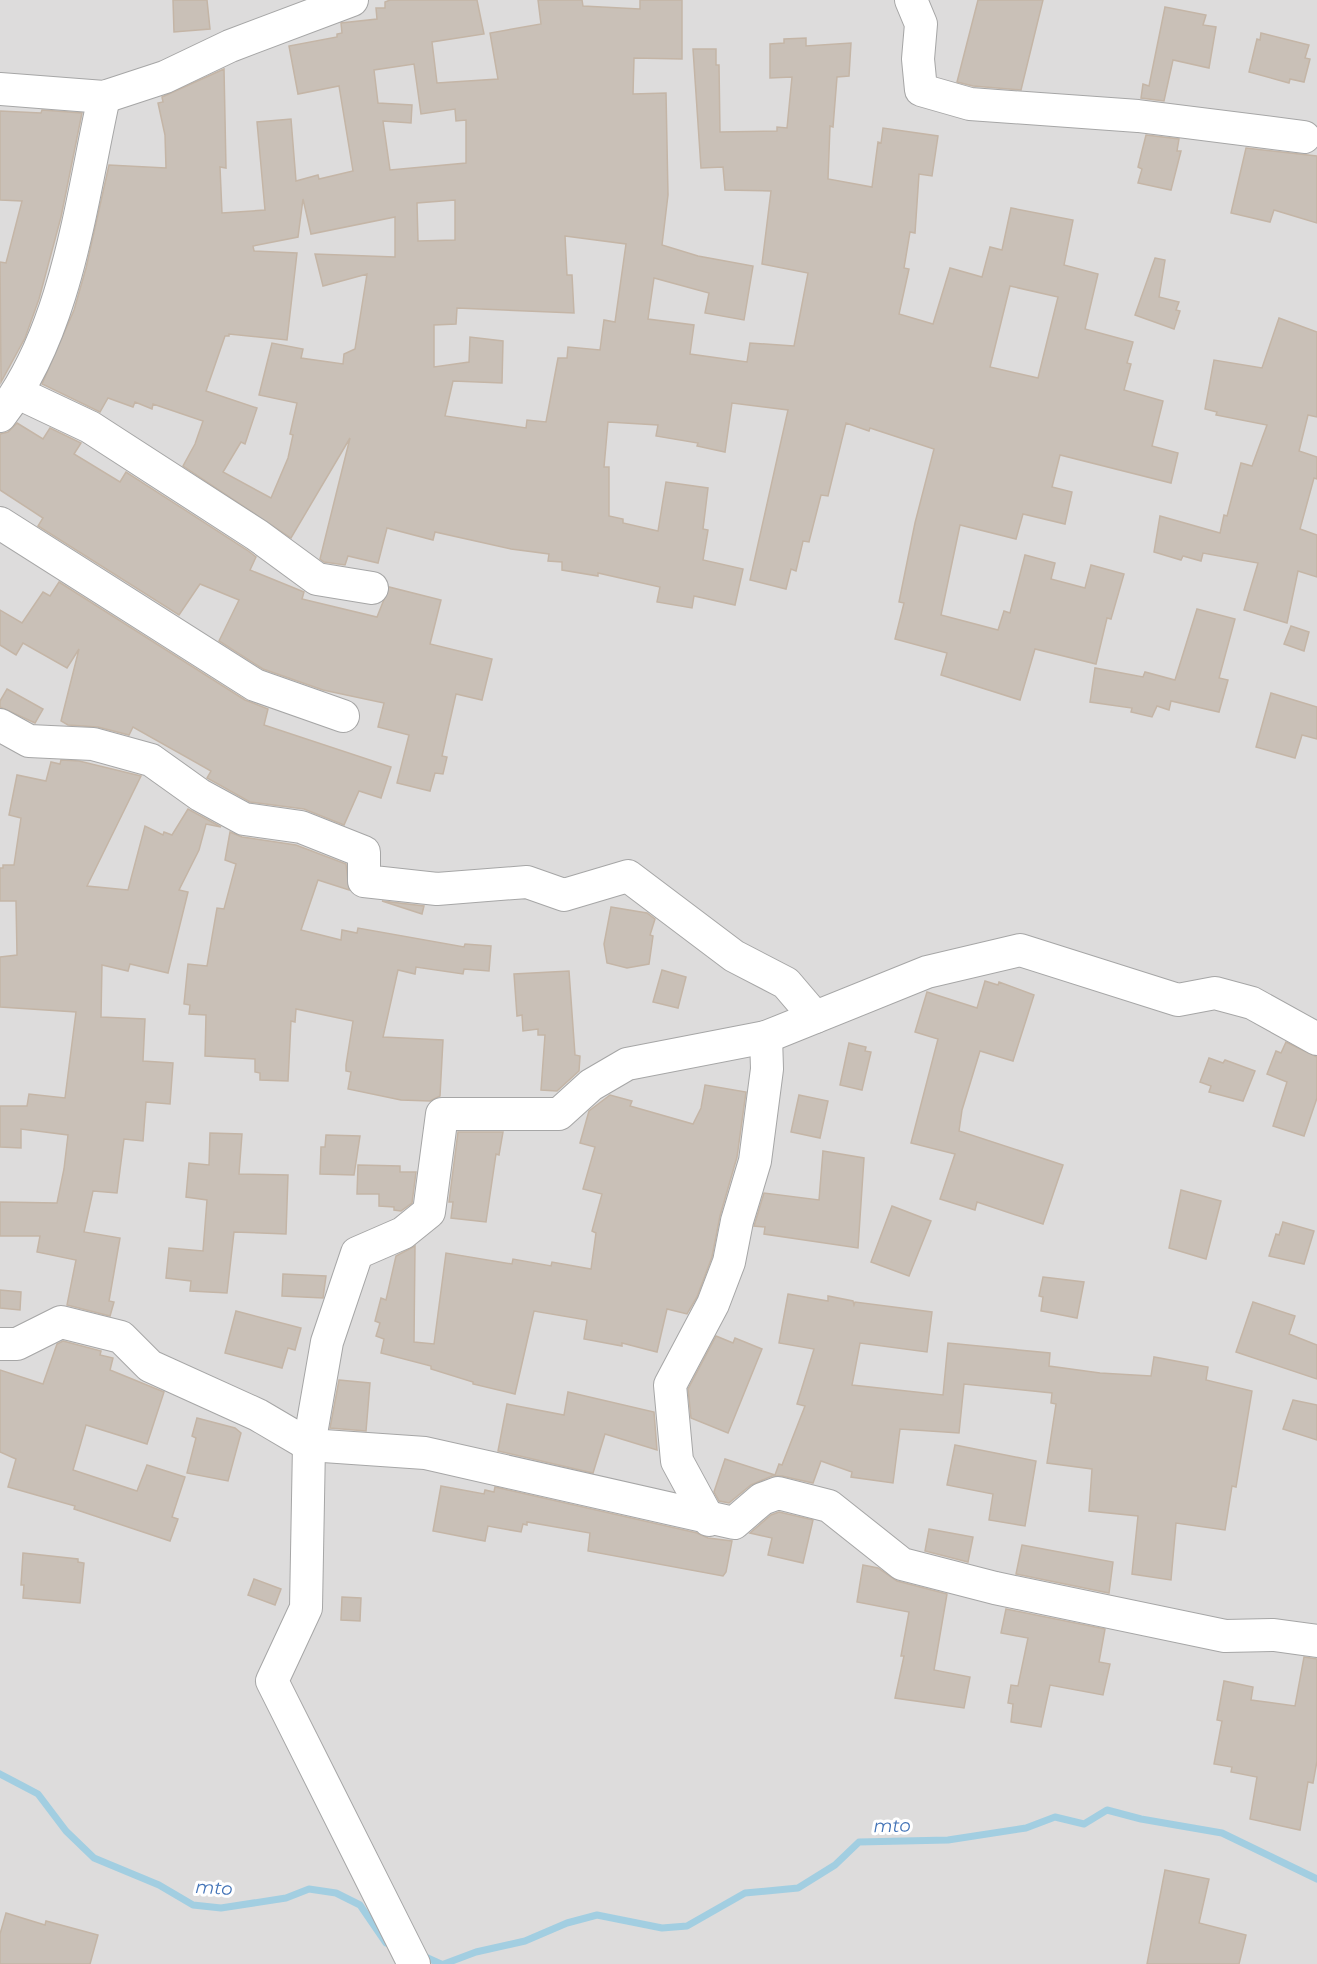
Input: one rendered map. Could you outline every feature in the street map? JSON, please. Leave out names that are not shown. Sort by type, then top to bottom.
[{"type":"street","points":[[0,89],[104,97],[165,77],[230,46],[352,0]]},
{"type":"street","points":[[911,0],[921,24],[918,59],[921,90],[970,104],[1138,116],[1304,138]]},
{"type":"street","points":[[104,97],[71,250],[45,339],[9,405],[90,427],[257,535],[317,579],[372,588]]},
{"type":"street","points":[[0,523],[255,685],[343,716]]},
{"type":"street","points":[[0,725],[29,741],[93,744],[151,760],[200,795],[244,819],[301,827],[364,852],[364,880],[436,889],[527,882],[564,895],[628,876],[734,957],[786,983],[815,1017]]},
{"type":"street","points":[[414,1964],[272,1682],[306,1608],[309,1445],[327,1342],[357,1253],[403,1233],[429,1212],[442,1114],[560,1114],[591,1085],[627,1064],[766,1038],[927,972],[1020,950],[1178,1000],[1215,993],[1252,1003],[1317,1040]]},
{"type":"street","points":[[709,1520],[677,1461],[670,1385],[713,1304],[729,1262],[737,1221],[755,1161],[767,1069],[766,1038]]},
{"type":"street","points":[[0,1344],[17,1344],[61,1322],[121,1336],[150,1366],[258,1415],[309,1445],[425,1453],[640,1500],[709,1520],[734,1523],[762,1499],[778,1493],[829,1506],[902,1564],[994,1588],[1225,1636],[1274,1635],[1317,1641]]},
{"type":"shaded area","points":[[0,0],[1317,0],[1317,1964],[0,1964]]},
{"type":"building","points":[[173,0],[207,0],[210,29],[174,32]]},
{"type":"building","points":[[390,0],[477,0],[484,34],[432,42],[437,83],[498,79],[490,33],[541,24],[538,0],[582,0],[583,6],[640,9],[640,0],[682,0],[682,59],[634,58],[633,94],[666,93],[668,195],[662,245],[698,256],[753,266],[744,320],[705,313],[709,293],[654,278],[648,319],[694,325],[690,354],[747,362],[750,343],[794,346],[808,273],[762,264],[771,191],[725,190],[723,167],[701,168],[693,49],[716,49],[716,65],[719,65],[720,132],[777,131],[777,127],[787,128],[792,77],[770,78],[770,44],[784,43],[784,39],[806,38],[806,46],[851,43],[849,76],[837,77],[833,127],[830,126],[828,179],[872,187],[878,142],[881,143],[883,128],[938,136],[932,176],[919,174],[915,233],[910,232],[904,268],[909,269],[899,314],[933,324],[950,268],[982,277],[990,247],[1002,250],[1011,208],[1073,220],[1064,265],[1098,274],[1085,329],[1133,342],[1127,363],[1131,364],[1124,390],[1163,401],[1152,446],[1178,453],[1171,483],[1060,455],[1052,487],[1072,492],[1065,524],[1023,514],[1016,539],[960,525],[941,615],[998,630],[1004,611],[1010,613],[1025,555],[1055,563],[1051,579],[1085,588],[1091,565],[1124,574],[1111,619],[1107,618],[1096,664],[1035,649],[1020,700],[941,675],[947,653],[895,639],[904,603],[899,602],[915,523],[934,449],[870,428],[869,431],[846,423],[828,496],[821,495],[809,542],[803,541],[796,571],[791,569],[786,589],[750,580],[788,410],[732,403],[725,452],[697,446],[698,443],[656,436],[658,425],[608,422],[604,467],[609,467],[609,516],[623,519],[623,523],[658,531],[666,482],[708,488],[703,529],[708,530],[703,560],[743,569],[735,605],[694,596],[692,608],[657,602],[660,587],[598,573],[598,576],[562,570],[562,562],[548,561],[549,554],[511,549],[435,532],[433,540],[387,528],[378,563],[348,556],[345,565],[324,562],[320,559],[350,438],[291,538],[183,466],[195,444],[203,421],[153,404],[152,409],[135,402],[133,407],[108,398],[100,412],[42,384],[74,310],[86,268],[109,165],[166,168],[165,135],[158,103],[163,102],[162,97],[224,69],[226,168],[220,167],[222,213],[265,210],[257,122],[291,119],[296,181],[318,175],[319,179],[353,171],[339,86],[298,94],[289,46],[337,37],[337,34],[342,33],[341,23],[377,19],[376,8],[385,8],[385,2]],"holes":[[[414,64],[421,114],[455,109],[456,121],[466,120],[466,163],[390,170],[383,121],[411,123],[412,105],[378,103],[374,70]],[[303,199],[311,234],[395,217],[395,257],[315,254],[323,286],[367,274],[355,349],[344,354],[343,364],[301,358],[303,349],[272,343],[259,395],[297,403],[290,434],[293,435],[288,458],[271,498],[223,472],[241,442],[245,444],[257,408],[206,391],[225,336],[229,334],[287,340],[297,253],[254,251],[253,246],[298,237]],[[455,200],[455,240],[418,241],[417,203]],[[565,236],[626,244],[615,322],[604,320],[600,350],[568,347],[567,358],[558,358],[546,422],[527,420],[526,428],[445,416],[453,381],[502,383],[503,341],[470,337],[469,362],[434,367],[434,325],[456,324],[457,308],[574,313],[572,275],[567,275]],[[1010,286],[1058,297],[1038,378],[990,367]]]},
{"type":"building","points":[[978,0],[1043,0],[1021,90],[973,86],[957,82]]},
{"type":"building","points":[[1165,7],[1206,15],[1203,25],[1216,27],[1209,68],[1173,60],[1164,101],[1141,98],[1143,84],[1149,86]]},
{"type":"building","points":[[1261,33],[1309,45],[1305,58],[1310,59],[1304,82],[1290,79],[1289,83],[1249,72],[1257,39],[1260,40]]},
{"type":"building","points":[[42,110],[82,113],[61,217],[39,299],[25,338],[1,382],[0,262],[6,263],[22,201],[0,200],[0,111],[41,113]]},
{"type":"building","points":[[1146,135],[1179,139],[1177,151],[1181,151],[1171,190],[1138,183],[1142,169],[1138,167]]},
{"type":"building","points":[[1246,148],[1317,156],[1317,223],[1274,210],[1270,222],[1231,213]]},
{"type":"building","points":[[1155,258],[1165,260],[1159,297],[1179,302],[1176,310],[1180,311],[1174,329],[1135,315]]},
{"type":"building","points":[[1279,318],[1317,332],[1317,417],[1308,415],[1299,451],[1317,457],[1317,479],[1314,478],[1300,529],[1317,535],[1317,577],[1298,571],[1287,623],[1244,610],[1258,563],[1203,553],[1201,561],[1183,556],[1181,560],[1154,552],[1160,516],[1220,533],[1224,515],[1227,516],[1241,463],[1252,466],[1267,425],[1216,415],[1217,412],[1205,409],[1214,360],[1262,368]]},
{"type":"building","points":[[17,423],[43,439],[50,428],[81,443],[74,454],[120,482],[126,472],[247,550],[256,557],[250,570],[304,592],[302,599],[377,617],[389,587],[441,600],[430,644],[492,659],[482,700],[456,694],[442,756],[447,757],[443,774],[435,773],[430,791],[397,783],[409,735],[378,727],[384,703],[323,690],[263,669],[219,641],[239,600],[200,584],[179,615],[38,526],[43,518],[0,490],[0,434],[8,432]]},
{"type":"building","points":[[59,582],[245,700],[268,709],[264,725],[391,767],[381,798],[359,791],[344,825],[304,809],[250,802],[207,778],[211,771],[133,727],[129,735],[98,727],[68,725],[61,721],[79,649],[67,668],[23,643],[16,655],[0,645],[0,610],[22,623],[43,592],[50,596]]},
{"type":"building","points":[[1197,609],[1235,619],[1219,678],[1228,680],[1219,712],[1171,701],[1169,710],[1157,706],[1152,717],[1131,712],[1132,708],[1090,702],[1095,668],[1143,677],[1145,672],[1175,680]]},
{"type":"building","points":[[1291,626],[1309,632],[1304,651],[1284,644]]},
{"type":"building","points":[[7,689],[43,709],[35,723],[0,707],[0,701]]},
{"type":"building","points":[[1271,693],[1317,707],[1317,739],[1302,735],[1295,758],[1256,747]]},
{"type":"building","points":[[61,760],[79,761],[141,776],[87,886],[128,890],[145,826],[163,835],[164,832],[172,835],[188,809],[221,827],[206,824],[199,850],[179,890],[188,892],[168,973],[130,964],[128,971],[102,965],[101,1017],[145,1019],[143,1061],[173,1063],[170,1104],[146,1102],[143,1141],[124,1139],[117,1193],[93,1191],[84,1232],[120,1238],[109,1301],[114,1302],[110,1316],[67,1305],[76,1260],[37,1252],[40,1236],[0,1236],[0,1202],[57,1203],[64,1169],[68,1135],[21,1129],[21,1148],[0,1147],[0,1106],[27,1106],[29,1094],[65,1098],[76,1012],[0,1007],[0,957],[17,955],[16,901],[0,901],[0,868],[3,868],[3,865],[14,865],[21,818],[9,815],[17,775],[46,781],[51,762],[60,764]]},
{"type":"building","points":[[230,832],[242,837],[296,845],[346,864],[349,890],[318,880],[301,930],[341,940],[342,930],[357,933],[358,928],[464,947],[465,944],[491,946],[489,971],[464,969],[463,974],[416,967],[415,974],[398,970],[383,1037],[443,1040],[440,1096],[430,1101],[401,1100],[348,1089],[351,1072],[346,1071],[346,1065],[353,1021],[296,1009],[295,1022],[291,1021],[288,1081],[260,1080],[260,1073],[255,1072],[255,1059],[205,1056],[206,1015],[189,1014],[190,1005],[184,1004],[188,964],[207,966],[217,908],[224,909],[236,864],[225,860]]},
{"type":"building","points":[[382,901],[424,906],[422,914]]},
{"type":"building","points":[[611,907],[647,913],[655,919],[650,935],[653,936],[649,964],[627,968],[607,963],[604,944]]},
{"type":"building","points":[[662,970],[686,977],[678,1008],[653,1002]]},
{"type":"building","points":[[569,971],[575,1055],[580,1056],[579,1071],[557,1091],[541,1090],[545,1035],[538,1035],[538,1029],[523,1031],[522,1015],[517,1016],[514,974]]},
{"type":"building","points":[[985,981],[998,985],[999,982],[1034,995],[1013,1061],[980,1051],[962,1110],[959,1131],[1063,1165],[1043,1224],[977,1202],[975,1210],[940,1199],[955,1154],[911,1143],[938,1039],[915,1032],[927,992],[977,1008]]},
{"type":"building","points":[[1286,1042],[1317,1057],[1317,1098],[1304,1136],[1273,1126],[1287,1082],[1267,1074],[1276,1051],[1281,1053]]},
{"type":"building","points":[[849,1043],[866,1047],[865,1051],[871,1052],[862,1090],[840,1085]]},
{"type":"building","points":[[1209,1058],[1223,1063],[1225,1060],[1255,1071],[1243,1101],[1209,1092],[1211,1086],[1200,1082]]},
{"type":"building","points":[[705,1085],[746,1092],[737,1157],[720,1216],[712,1257],[697,1297],[687,1314],[667,1309],[657,1352],[622,1343],[622,1346],[584,1339],[587,1320],[534,1311],[515,1394],[473,1384],[473,1382],[431,1369],[431,1366],[381,1353],[384,1339],[376,1336],[380,1323],[375,1321],[381,1298],[386,1300],[396,1256],[415,1246],[414,1342],[434,1344],[446,1253],[512,1264],[513,1259],[551,1266],[552,1262],[591,1269],[596,1233],[592,1231],[602,1194],[583,1189],[595,1147],[580,1143],[589,1111],[610,1095],[632,1101],[630,1106],[693,1124],[701,1108]]},
{"type":"building","points":[[799,1095],[828,1101],[820,1138],[791,1132]]},
{"type":"building","points":[[458,1132],[503,1132],[499,1155],[496,1154],[486,1222],[451,1218],[453,1202],[449,1202]]},
{"type":"building","points":[[210,1133],[242,1134],[239,1174],[288,1175],[286,1234],[234,1232],[227,1293],[190,1291],[191,1281],[166,1278],[169,1248],[203,1251],[207,1200],[186,1197],[189,1163],[209,1165]]},
{"type":"building","points":[[326,1135],[360,1136],[354,1175],[320,1174],[321,1147],[325,1147]]},
{"type":"building","points":[[823,1151],[864,1158],[858,1248],[764,1234],[765,1227],[754,1226],[764,1193],[819,1200]]},
{"type":"building","points":[[358,1165],[400,1166],[400,1172],[416,1172],[412,1203],[401,1211],[394,1210],[394,1207],[379,1206],[379,1194],[357,1194]]},
{"type":"building","points":[[1181,1190],[1221,1201],[1206,1259],[1169,1248]]},
{"type":"building","points":[[892,1206],[931,1221],[909,1276],[871,1262]]},
{"type":"building","points":[[1283,1222],[1314,1231],[1304,1264],[1269,1256],[1276,1234],[1279,1235]]},
{"type":"building","points":[[283,1274],[326,1276],[323,1298],[282,1296]]},
{"type":"building","points":[[1043,1277],[1084,1282],[1077,1318],[1041,1311],[1043,1297],[1039,1296]]},
{"type":"building","points":[[0,1290],[21,1292],[20,1310],[0,1308]]},
{"type":"building","points":[[788,1294],[828,1301],[828,1296],[853,1301],[854,1305],[855,1302],[932,1312],[927,1352],[860,1343],[852,1385],[943,1395],[948,1343],[1050,1353],[1049,1366],[1100,1373],[1151,1376],[1154,1357],[1208,1367],[1206,1380],[1252,1391],[1236,1487],[1232,1486],[1225,1530],[1176,1523],[1171,1580],[1132,1574],[1138,1516],[1089,1511],[1092,1469],[1047,1463],[1056,1404],[1051,1403],[1052,1393],[964,1384],[959,1433],[900,1429],[893,1483],[851,1477],[852,1472],[821,1461],[813,1483],[772,1476],[751,1485],[729,1503],[719,1501],[714,1492],[725,1459],[775,1475],[779,1464],[782,1465],[805,1406],[797,1404],[814,1349],[779,1343]]},
{"type":"building","points":[[1253,1302],[1295,1316],[1289,1334],[1317,1345],[1317,1379],[1236,1352]]},
{"type":"building","points":[[236,1311],[301,1328],[295,1350],[288,1348],[282,1368],[225,1353]]},
{"type":"building","points":[[716,1336],[733,1343],[735,1338],[762,1349],[728,1433],[691,1418],[688,1389]]},
{"type":"building","points":[[63,1341],[101,1351],[100,1355],[113,1358],[110,1370],[164,1392],[147,1444],[86,1425],[73,1470],[137,1491],[147,1465],[185,1477],[172,1517],[178,1519],[170,1541],[74,1509],[75,1506],[8,1487],[16,1459],[0,1452],[0,1370],[43,1384],[57,1344]]},
{"type":"building","points":[[339,1380],[370,1383],[366,1431],[330,1428]]},
{"type":"building","points":[[568,1392],[654,1412],[657,1450],[605,1434],[593,1473],[498,1451],[507,1404],[564,1415]]},
{"type":"building","points":[[1293,1400],[1317,1405],[1317,1440],[1283,1429]]},
{"type":"building","points":[[197,1418],[235,1428],[241,1433],[228,1481],[187,1473],[196,1438],[192,1436]]},
{"type":"building","points":[[955,1445],[1036,1461],[1025,1526],[989,1520],[993,1494],[947,1485]]},
{"type":"building","points":[[441,1486],[484,1494],[485,1490],[494,1492],[495,1487],[697,1533],[708,1538],[732,1541],[726,1572],[723,1576],[588,1551],[590,1533],[527,1522],[527,1525],[523,1524],[521,1532],[488,1526],[485,1541],[433,1531]]},
{"type":"building","points":[[779,1512],[813,1520],[803,1563],[768,1555],[772,1538],[750,1533],[771,1515]]},
{"type":"building","points":[[929,1529],[973,1537],[968,1562],[925,1551]]},
{"type":"building","points":[[1022,1545],[1113,1562],[1109,1593],[1016,1574]]},
{"type":"building","points":[[23,1553],[78,1559],[78,1562],[84,1563],[80,1603],[23,1598],[24,1585],[21,1585]]},
{"type":"building","points":[[863,1565],[878,1568],[897,1581],[947,1594],[934,1670],[970,1677],[964,1708],[895,1698],[904,1656],[901,1656],[909,1612],[857,1602]]},
{"type":"building","points":[[254,1579],[281,1589],[275,1605],[248,1595]]},
{"type":"building","points":[[342,1597],[361,1598],[360,1621],[341,1620]]},
{"type":"building","points":[[1006,1609],[1105,1629],[1099,1662],[1110,1664],[1103,1695],[1050,1685],[1041,1727],[1011,1722],[1013,1704],[1008,1703],[1011,1685],[1018,1686],[1028,1638],[1001,1633]]},
{"type":"building","points":[[1304,1657],[1317,1659],[1317,1761],[1313,1783],[1308,1782],[1300,1830],[1250,1819],[1257,1777],[1231,1772],[1232,1767],[1214,1764],[1222,1721],[1217,1720],[1224,1681],[1253,1687],[1251,1700],[1295,1706]]},
{"type":"building","points":[[1165,1870],[1209,1879],[1199,1923],[1246,1935],[1239,1964],[1147,1964]]},
{"type":"building","points":[[6,1913],[45,1925],[46,1921],[98,1935],[90,1964],[0,1964],[0,1934]]},
{"type":"waterway","name":"mto","points":[[0,1774],[38,1794],[66,1831],[94,1858],[159,1885],[193,1905],[221,1908],[286,1898],[309,1889],[336,1893],[360,1905],[386,1943],[391,1944]]},
{"type":"waterway","name":"mto","points":[[444,1964],[476,1952],[525,1941],[567,1923],[597,1915],[662,1928],[687,1926],[745,1893],[798,1888],[835,1865],[859,1842],[948,1840],[1026,1828],[1055,1817],[1084,1824],[1107,1810],[1141,1819],[1222,1833],[1317,1879]]},
{"type":"waterway","name":"mto","points":[[421,1955],[441,1964]]}]
